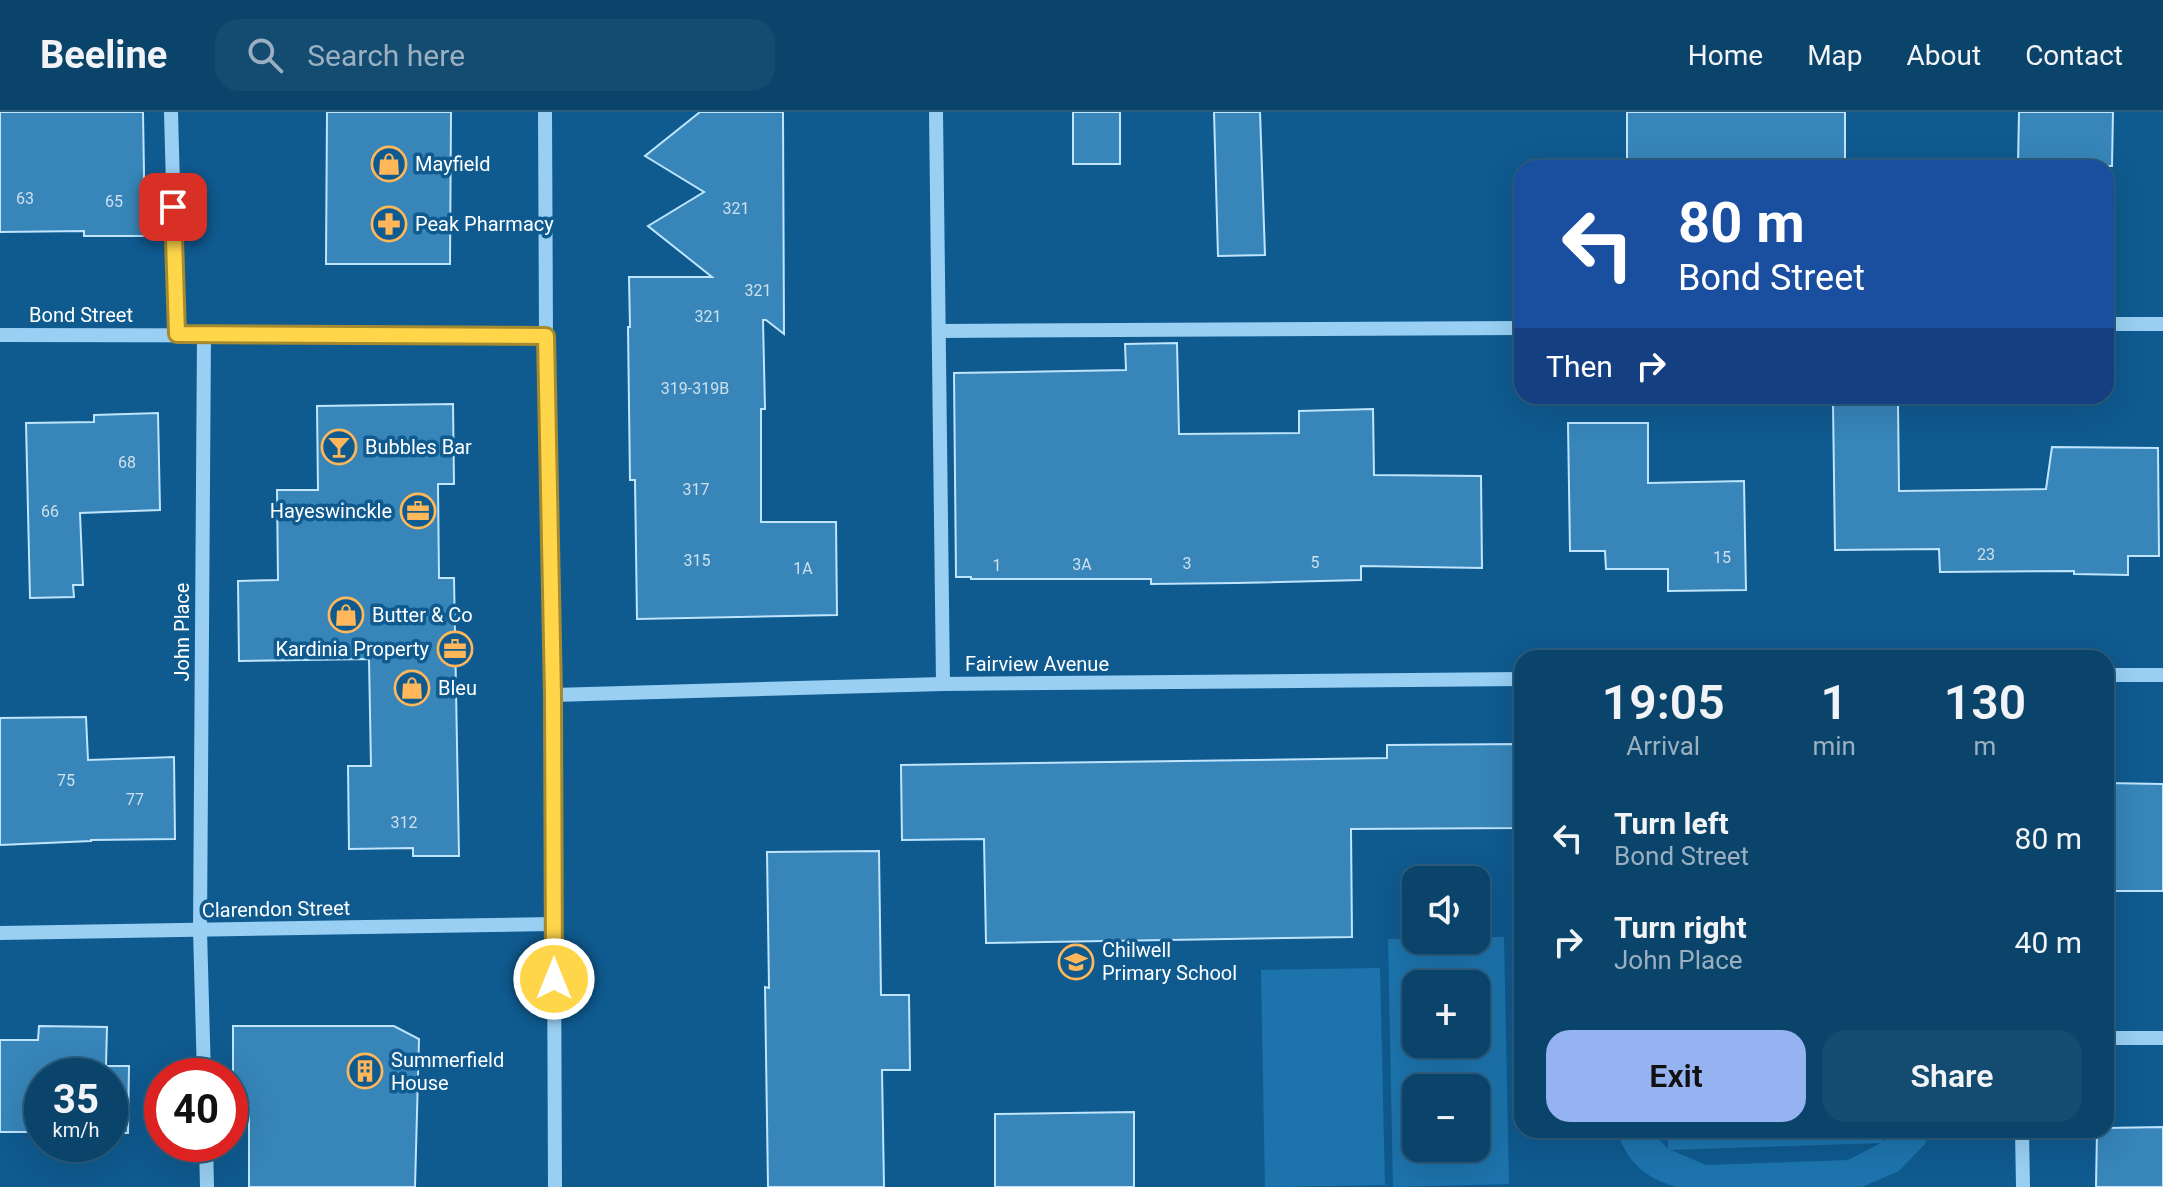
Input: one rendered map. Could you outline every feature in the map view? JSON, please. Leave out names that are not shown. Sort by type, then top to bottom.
[{"type":"street","points":[[171,112],[177,334]]},
{"type":"street","points":[[545,112],[553,695],[555,1187]]},
{"type":"street","points":[[936,112],[943,684]]},
{"type":"street","points":[[2114,324],[2163,324]]},
{"type":"street","points":[[939,331],[1514,328]]},
{"type":"street","name":"John Place","points":[[204,334],[200,930],[204,1058]]},
{"type":"street","name":"Bond Street","points":[[0,335],[546,336]]},
{"type":"street","points":[[2114,675],[2163,675]]},
{"type":"street","name":"Fairview Avenue","points":[[553,695],[943,684],[1514,679]]},
{"type":"street","name":"Clarendon Street","points":[[0,933],[553,924]]},
{"type":"street","points":[[2114,1038],[2163,1038]]},
{"type":"street","points":[[2022,1138],[2023,1187]]},
{"type":"street","points":[[206,1162],[207,1187]]},
{"type":"shaded area","points":[[1490,937],[1504,937],[1509,1184],[1393,1187],[1388,939],[1402,939],[1402,954],[1490,954]]},
{"type":"shaded area","points":[[1380,968],[1385,1185],[1265,1187],[1261,970]]},
{"type":"shaded area","points":[[1620,1138],[1658,1138],[1668,1149],[1668,1138],[1884,1138],[1884,1142],[1887,1138],[1927,1138],[1899,1171],[1862,1187],[1676,1187],[1646,1173],[1626,1151]],"holes":[[[1881,1143],[1848,1160],[1706,1165],[1671,1150]]]},
{"type":"building","points":[[0,112],[143,112],[145,236],[84,236],[84,231],[0,232]]},
{"type":"building","points":[[327,112],[451,112],[450,264],[326,264]]},
{"type":"building","points":[[700,112],[783,112],[784,334],[763,320],[765,409],[761,409],[761,522],[836,522],[837,615],[637,619],[635,480],[630,480],[629,277],[712,277],[648,226],[704,192],[645,156]]},
{"type":"building","points":[[1073,112],[1120,112],[1120,164],[1073,164]]},
{"type":"building","points":[[1214,112],[1260,112],[1265,255],[1218,256]]},
{"type":"building","points":[[1627,112],[1845,112],[1845,160],[1627,160]]},
{"type":"building","points":[[2019,112],[2113,112],[2112,160],[2018,160]]},
{"type":"building","points":[[1177,343],[1179,434],[1299,433],[1299,411],[1373,409],[1374,475],[1481,476],[1482,568],[1361,566],[1361,580],[1236,583],[1151,584],[1151,579],[956,577],[954,373],[1126,370],[1125,344]]},
{"type":"building","points":[[453,404],[454,484],[438,484],[439,578],[454,578],[459,856],[413,856],[413,848],[349,849],[348,766],[371,766],[369,659],[239,661],[238,581],[278,580],[277,490],[318,490],[317,406]]},
{"type":"building","points":[[1833,404],[1898,404],[1899,491],[2046,489],[2052,447],[2158,448],[2159,556],[2128,556],[2128,575],[2074,574],[2074,571],[1940,572],[1939,549],[1835,550]]},
{"type":"building","points":[[158,413],[160,510],[80,513],[83,585],[73,585],[74,597],[30,598],[26,423],[94,422],[94,415]]},
{"type":"building","points":[[1568,423],[1648,423],[1648,483],[1744,481],[1746,590],[1668,591],[1668,569],[1606,569],[1605,551],[1570,551]]},
{"type":"building","points":[[86,717],[88,760],[174,757],[175,839],[0,845],[0,718]]},
{"type":"building","points":[[1514,744],[1514,828],[1351,829],[1352,937],[986,943],[984,839],[902,840],[901,765],[1387,758],[1387,745]]},
{"type":"building","points":[[2114,783],[2163,784],[2163,891],[2114,891]]},
{"type":"building","points":[[879,851],[881,995],[909,995],[910,1070],[882,1070],[884,1187],[768,1187],[765,987],[769,988],[767,852]]},
{"type":"building","points":[[39,1026],[107,1027],[106,1058],[24,1058],[24,1132],[0,1132],[0,1040],[38,1040]]},
{"type":"building","points":[[233,1026],[394,1026],[419,1039],[415,1187],[249,1187],[248,1058],[233,1058]]},
{"type":"building","points":[[1134,1112],[1134,1187],[995,1187],[995,1114]]},
{"type":"building","points":[[2163,1127],[2163,1187],[2096,1187],[2097,1138],[2114,1138],[2114,1128]]},
{"type":"place","name":"Mayfield","points":[[389,164]]},
{"type":"place","name":"Peak Pharmacy","points":[[389,224]]},
{"type":"place","name":"Bubbles Bar","points":[[339,447]]},
{"type":"place","name":"Hayeswinckle","points":[[418,511]]},
{"type":"place","name":"Butter & Co","points":[[346,615]]},
{"type":"place","name":"Kardinia Property","points":[[455,649]]},
{"type":"place","name":"Bleu","points":[[412,688]]},
{"type":"place","name":"Chilwell Primary School","points":[[1076,962]]},
{"type":"place","name":"Summerfield House","points":[[365,1071]]},
{"type":"route","points":[[173,207],[177,334],[546,336],[553,695],[554,979]]}]
